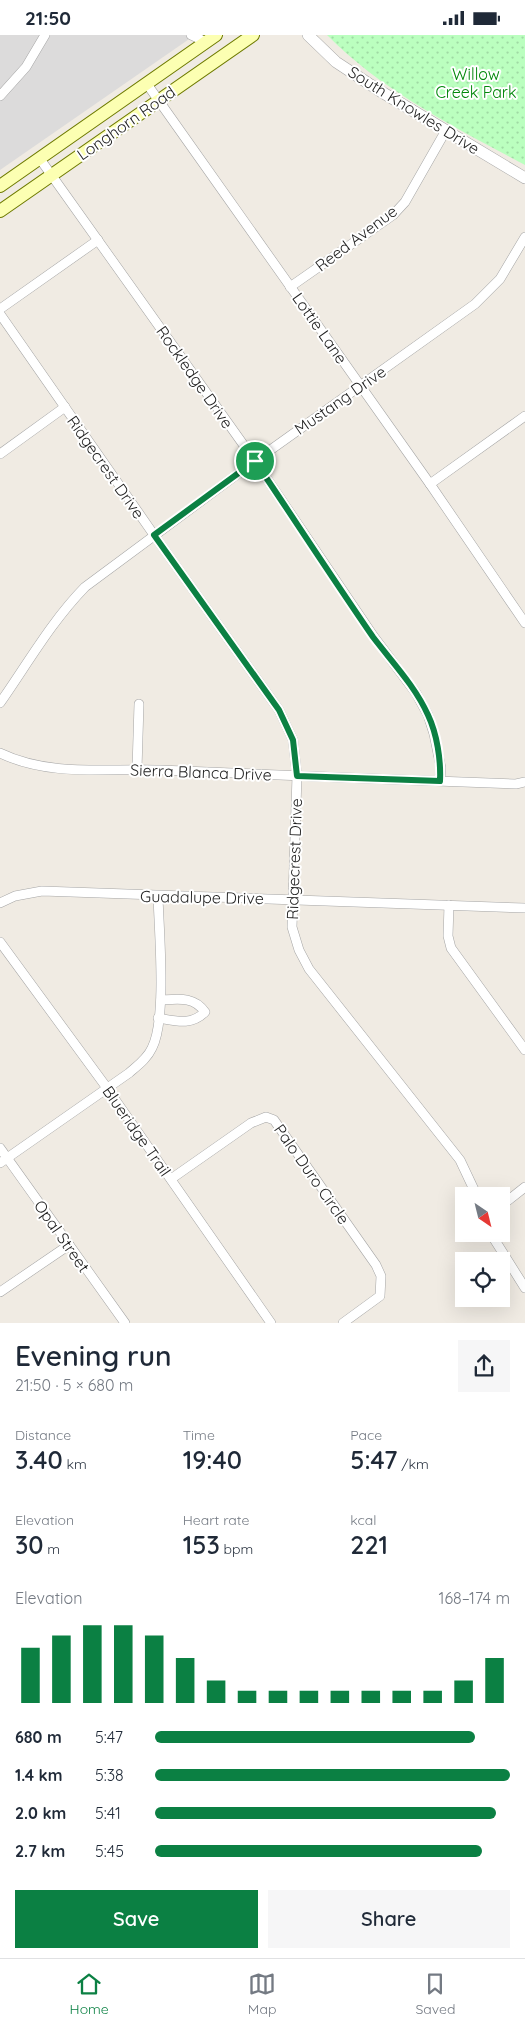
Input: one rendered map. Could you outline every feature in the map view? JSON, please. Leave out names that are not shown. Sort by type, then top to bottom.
[{"type":"main road","name":"Longhorn Road","points":[[0,211],[253,35]]},
{"type":"main road","name":"Longhorn Road","points":[[0,186],[147,84],[208,37]]},
{"type":"street","points":[[0,96],[26,67],[45,35]]},
{"type":"street","points":[[191,35],[208,37]]},
{"type":"street","name":"South Knowles Drive","points":[[308,35],[336,62],[445,131],[525,178]]},
{"type":"street","name":"Lottie Lane","points":[[147,84],[430,484],[525,623]]},
{"type":"street","name":"Reed Avenue","points":[[290,287],[393,215],[405,202],[445,131]]},
{"type":"street","name":"Rockledge Drive","points":[[40,159],[255,461],[374,637],[416,693],[428,715],[434,734],[441,768],[440,781]]},
{"type":"street","name":"Mustang Drive","points":[[0,703],[66,606],[85,587],[255,461],[488,293],[504,272],[525,237]]},
{"type":"street","points":[[0,309],[98,240]]},
{"type":"street","name":"Ridgecrest Drive","points":[[0,314],[279,710],[293,740],[297,776],[292,927],[300,950],[310,969],[460,1160],[473,1187]]},
{"type":"street","points":[[0,454],[64,407]]},
{"type":"street","points":[[430,484],[525,417]]},
{"type":"street","points":[[137,769],[139,703]]},
{"type":"street","name":"Sierra Blanca Drive","points":[[0,753],[28,764],[56,770],[137,769],[516,784],[525,781]]},
{"type":"street","name":"Guadalupe Drive","points":[[0,903],[15,896],[42,891],[158,897],[293,899],[525,908]]},
{"type":"street","points":[[4,1161],[145,1059],[157,1037],[161,1000],[158,897]]},
{"type":"street","points":[[449,905],[448,937],[451,948],[525,1050]]},
{"type":"street","name":"Blueridge Trail","points":[[0,942],[107,1088],[271,1323]]},
{"type":"street","points":[[158,1018],[189,1022],[198,1019],[205,1012],[199,1005],[188,999],[161,1000]]},
{"type":"street","name":"Palo Duro Circle","points":[[171,1179],[251,1123],[266,1117],[274,1120],[376,1265],[381,1276],[380,1296],[343,1323]]},
{"type":"street","name":"Opal Street","points":[[0,1148],[4,1161],[69,1245],[124,1323]]},
{"type":"street","points":[[510,1199],[525,1187]]},
{"type":"street","points":[[497,1243],[525,1289]]},
{"type":"street","points":[[0,1291],[69,1245]]},
{"type":"shaded area","points":[[0,35],[195,35],[0,170]]},
{"type":"green space","name":"Willow Creek Park","points":[[327,35],[525,35],[525,165],[447,122],[396,91],[371,74]]},
{"type":"route","points":[[255,461],[374,637],[416,693],[428,715],[434,734],[441,768],[440,781],[297,776],[293,740],[288,725],[154,535],[255,461]]}]
